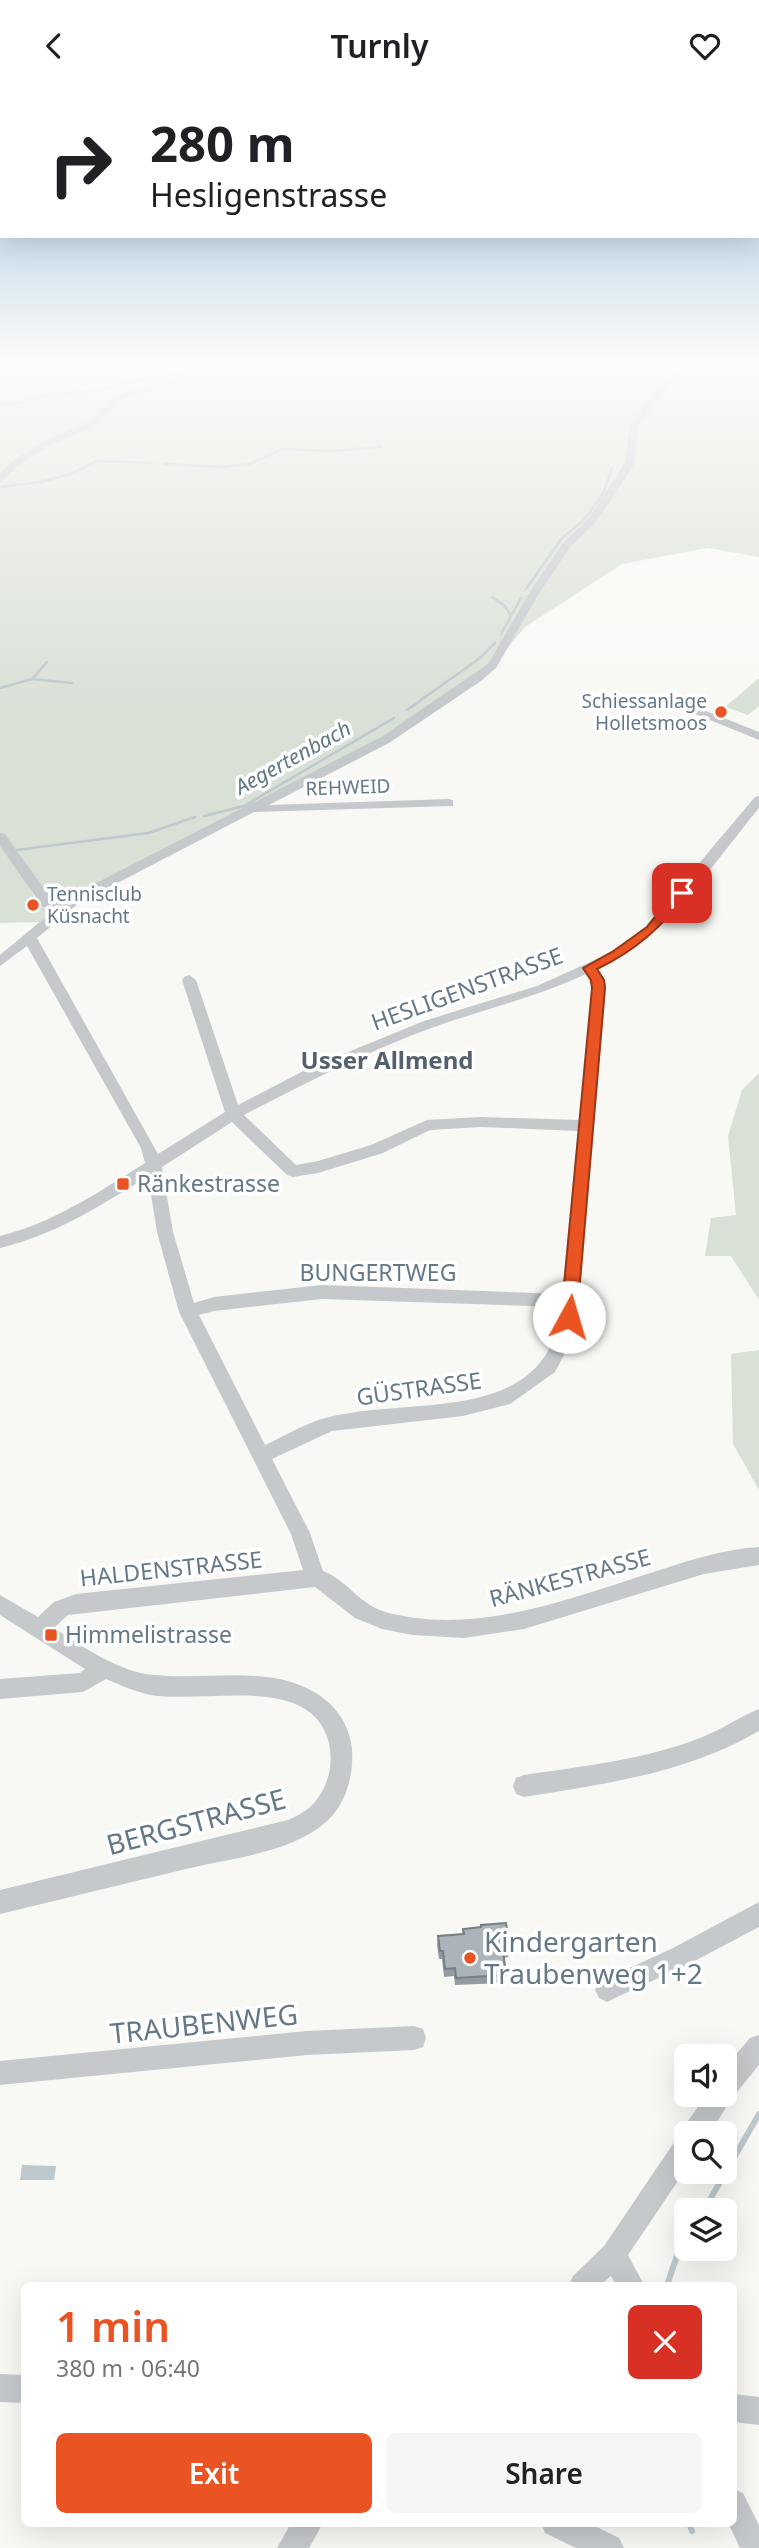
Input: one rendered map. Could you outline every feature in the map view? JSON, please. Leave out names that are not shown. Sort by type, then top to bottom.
[{"type":"street","points":[[0,962],[74,900],[385,740],[477,680],[492,666],[539,585],[567,544],[593,520],[620,479]]},
{"type":"street","points":[[692,709],[759,736]]},
{"type":"street","name":"HESLIGENSTRASSE","points":[[0,1242],[28,1235],[94,1203],[233,1114],[353,1055],[429,1024],[542,989],[617,955],[651,929],[759,800]]},
{"type":"street","name":"REHWEID","points":[[249,810],[449,803]]},
{"type":"street","points":[[0,837],[47,903],[61,910]]},
{"type":"street","points":[[29,937],[138,1127],[154,1163],[165,1232],[188,1313],[263,1455],[300,1533],[316,1578]]},
{"type":"street","name":"GÜSTRASSE","points":[[263,1455],[330,1424],[463,1409],[504,1399],[549,1367],[568,1332],[599,988],[598,980],[589,968]]},
{"type":"street","points":[[189,979],[233,1114],[293,1171],[318,1167],[377,1149],[427,1125],[481,1122],[588,1126]]},
{"type":"street","name":"BUNGERTWEG","points":[[188,1313],[214,1304],[322,1292],[570,1301]]},
{"type":"street","name":"RÄNKESTRASSE","points":[[316,1578],[325,1581],[352,1606],[387,1622],[460,1629],[512,1622],[727,1559],[759,1556]]},
{"type":"street","name":"HALDENSTRASSE","points":[[40,1628],[54,1613],[76,1603],[316,1578]]},
{"type":"street","name":"BERGSTRASSE","points":[[0,1604],[105,1668],[134,1681],[152,1685],[269,1689],[302,1696],[332,1720],[339,1735],[343,1769],[330,1802],[313,1819],[277,1836],[0,1902]]},
{"type":"street","points":[[0,1689],[83,1682],[105,1668]]},
{"type":"street","points":[[524,1786],[641,1767],[722,1741],[759,1719]]},
{"type":"street","points":[[607,1990],[681,1956],[759,1914]]},
{"type":"street","name":"TRAUBENWEG","points":[[0,2073],[307,2043],[414,2038]]},
{"type":"street","points":[[737,2071],[759,2047]]},
{"type":"street","points":[[585,2282],[613,2255],[674,2165]]},
{"type":"street","points":[[613,2255],[629,2282]]},
{"type":"street","points":[[0,2388],[21,2389]]},
{"type":"street","points":[[737,2408],[759,2411]]},
{"type":"street","points":[[737,2512],[754,2548]]},
{"type":"street","points":[[292,2548],[306,2527]]},
{"type":"street","points":[[564,2527],[609,2548]]},
{"type":"shaded area","points":[[0,479],[759,479],[759,557],[708,548],[622,564],[525,627],[499,658],[381,737],[61,910],[30,888],[34,897],[47,910],[47,915],[40,922],[0,923]]},
{"type":"shaded area","points":[[759,678],[759,706],[748,715],[725,707]]},
{"type":"shaded area","points":[[759,1073],[759,1300],[731,1256],[705,1256],[711,1218],[736,1215],[728,1136],[742,1090]]},
{"type":"shaded area","points":[[759,1350],[759,1490],[733,1444],[731,1354]]},
{"type":"shaded area","points":[[22,2165],[56,2166],[54,2180],[20,2180]]},
{"type":"building","name":"Kindergarten Traubenweg 1+2","points":[[506,1923],[510,1949],[503,1950],[506,1975],[456,1978],[455,1968],[445,1969],[438,1936],[464,1934],[463,1929]]},
{"type":"waterway","points":[[2,487],[53,479]]},
{"type":"waterway","points":[[526,589],[562,538],[583,521],[603,494],[608,479]]},
{"type":"waterway","points":[[492,597],[505,606],[511,616]]},
{"type":"waterway","points":[[511,616],[521,598]]},
{"type":"waterway","points":[[501,634],[511,616]]},
{"type":"waterway","name":"Aegertenbach","points":[[407,710],[480,658],[495,643]]},
{"type":"waterway","points":[[32,679],[47,662]]},
{"type":"waterway","points":[[0,688],[32,679]]},
{"type":"waterway","points":[[32,679],[72,683]]},
{"type":"waterway","name":"Aegertenbach","points":[[204,816],[244,806],[394,718]]},
{"type":"waterway","name":"Aegertenbach","points":[[17,850],[148,833],[195,817]]},
{"type":"waterway","points":[[711,2198],[759,2114]]},
{"type":"waterway","points":[[668,2282],[675,2261]]},
{"type":"waterway","points":[[690,2527],[692,2531]]},
{"type":"place","name":"Schiessanlage Holletsmoos","points":[[721,712]]},
{"type":"place","name":"Tennisclub Küsnacht","points":[[33,905]]},
{"type":"place","name":"Ränkestrasse","points":[[123,1184]]},
{"type":"place","name":"Himmelistrasse","points":[[51,1635]]},
{"type":"place","name":"Kindergarten Traubenweg 1+2","points":[[470,1958]]},
{"type":"district","name":"Usser Allmend","points":[[387,1061]]},
{"type":"route","points":[[569,1317],[599,988],[598,980],[589,968],[617,955],[651,929],[682,893]]}]
